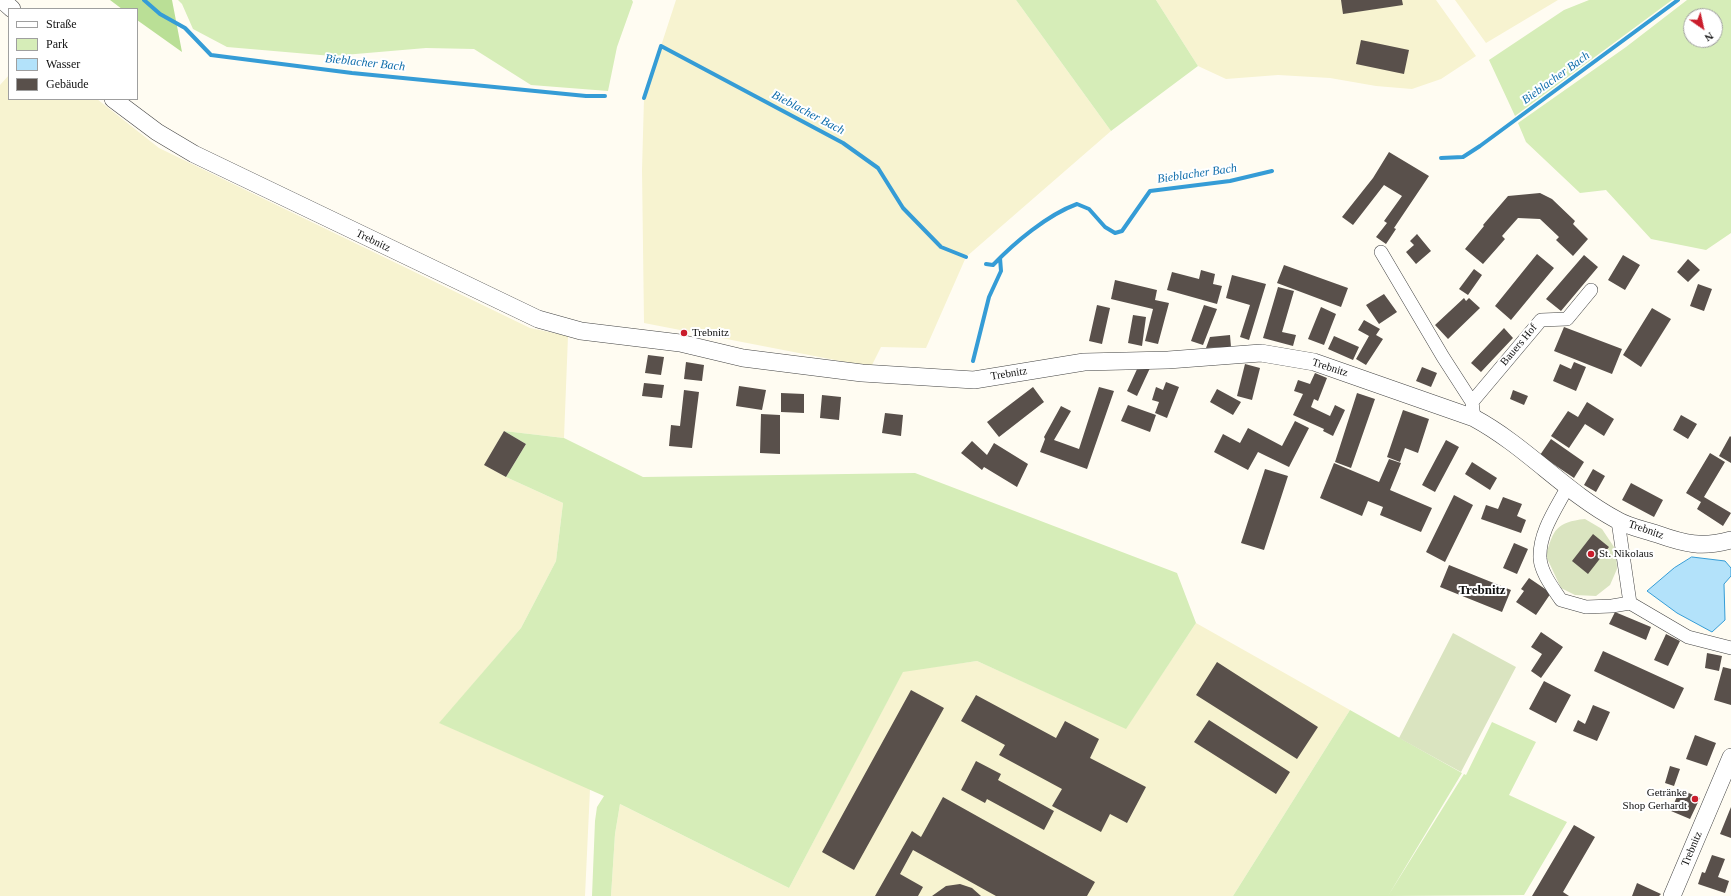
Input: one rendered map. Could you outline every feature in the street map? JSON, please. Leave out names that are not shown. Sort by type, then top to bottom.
[{"type":"street","points":[[2,0],[11,8]]},
{"type":"street","name":"Trebnitz","points":[[113,100],[157,132],[194,154],[538,319],[581,331],[680,343],[743,358],[862,374],[974,380],[1084,362],[1168,360],[1261,353],[1314,362],[1474,418],[1493,428],[1568,486],[1618,521],[1681,542],[1712,545],[1731,540]]},
{"type":"street","points":[[1381,252],[1443,357],[1472,402],[1474,418]]},
{"type":"street","name":"Bauers Hof","points":[[1472,402],[1541,320],[1567,319],[1592,290]]},
{"type":"street","points":[[1568,486],[1542,537],[1540,560],[1548,580],[1561,600],[1586,607],[1612,606],[1630,603],[1688,637],[1731,648]]},
{"type":"street","name":"Trebnitz","points":[[1618,521],[1630,603]]},
{"type":"street","name":"Trebnitz","points":[[1672,896],[1731,757]]},
{"type":"shaded area","points":[[676,0],[1016,0],[1111,131],[966,257],[926,348],[881,347],[871,367],[644,323],[642,170],[644,98]]},
{"type":"shaded area","points":[[1156,0],[1436,0],[1476,56],[1441,79],[1412,89],[1376,86],[1330,78],[1278,75],[1226,79],[1198,66]]},
{"type":"shaded area","points":[[1455,0],[1558,0],[1486,43]]},
{"type":"shaded area","points":[[8,76],[8,100],[98,100],[159,148],[530,328],[568,336],[564,438],[504,431],[485,465],[506,477],[563,503],[556,561],[521,628],[440,723],[590,789],[585,896],[0,896],[0,85]]},
{"type":"shaded area","points":[[1196,623],[1350,710],[1233,896],[611,896],[615,834],[620,804],[789,888],[903,671],[977,661],[1126,728]]},
{"type":"green space","points":[[110,0],[172,0],[182,52],[138,21],[138,8],[121,8]]},
{"type":"green space","points":[[178,0],[632,0],[633,2],[617,47],[608,91],[531,85],[474,49],[426,48],[332,56],[227,47],[193,29],[182,4]]},
{"type":"green space","points":[[1016,0],[1156,0],[1198,66],[1111,131]]},
{"type":"green space","points":[[1589,0],[1672,0],[1515,116],[1489,60],[1564,10]]},
{"type":"green space","points":[[1687,0],[1731,0],[1731,233],[1706,250],[1651,239],[1606,190],[1580,193],[1526,142],[1518,123],[1626,47]]},
{"type":"green space","points":[[504,431],[564,438],[643,477],[915,473],[1177,573],[1196,623],[1126,729],[977,661],[903,672],[789,888],[620,804],[615,834],[611,896],[592,896],[595,821],[597,807],[604,796],[439,723],[521,628],[556,561],[563,503],[506,477],[526,444]]},
{"type":"green space","points":[[1585,519],[1602,529],[1616,550],[1617,569],[1610,585],[1596,596],[1575,595],[1561,588],[1546,556],[1551,540],[1557,529],[1568,522]]},
{"type":"green space","points":[[1453,633],[1516,667],[1461,772],[1399,738]]},
{"type":"green space","points":[[1350,710],[1462,773],[1388,896],[1233,896]]},
{"type":"green space","points":[[1492,722],[1536,742],[1509,795],[1567,822],[1524,895],[1388,896],[1464,774],[1466,775]]},
{"type":"water","points":[[1692,557],[1725,561],[1731,568],[1731,576],[1724,584],[1725,620],[1712,632],[1677,613],[1647,591],[1674,568]]},
{"type":"building","points":[[1341,0],[1402,0],[1403,5],[1343,14]]},
{"type":"building","points":[[1361,40],[1409,50],[1404,74],[1356,64]]},
{"type":"building","points":[[1389,152],[1429,176],[1394,228],[1396,229],[1386,244],[1376,237],[1387,223],[1384,221],[1402,196],[1384,185],[1353,225],[1342,217],[1373,178]]},
{"type":"building","points":[[1540,193],[1552,199],[1575,221],[1573,224],[1588,239],[1573,256],[1556,240],[1559,237],[1540,219],[1518,218],[1502,236],[1505,239],[1483,264],[1465,249],[1508,196]]},
{"type":"building","points":[[1417,234],[1431,251],[1416,264],[1406,252],[1414,245],[1410,241]]},
{"type":"building","points":[[1537,254],[1554,268],[1511,320],[1495,306]]},
{"type":"building","points":[[1584,255],[1598,267],[1561,311],[1546,299]]},
{"type":"building","points":[[1623,255],[1640,265],[1625,290],[1608,280]]},
{"type":"building","points":[[1688,259],[1700,270],[1688,282],[1677,272]]},
{"type":"building","points":[[1284,265],[1348,288],[1341,307],[1277,283]]},
{"type":"building","points":[[1474,269],[1482,275],[1468,295],[1459,289]]},
{"type":"building","points":[[1201,270],[1215,274],[1213,284],[1222,286],[1217,304],[1167,290],[1172,272],[1199,279]]},
{"type":"building","points":[[1232,275],[1266,284],[1249,340],[1240,337],[1250,305],[1226,298]]},
{"type":"building","points":[[1115,280],[1157,290],[1155,300],[1169,303],[1158,344],[1145,341],[1153,309],[1111,299]]},
{"type":"building","points":[[1698,284],[1712,289],[1704,311],[1690,306]]},
{"type":"building","points":[[1278,287],[1294,291],[1282,332],[1296,335],[1293,346],[1263,338]]},
{"type":"building","points":[[1384,294],[1397,312],[1379,324],[1366,305]]},
{"type":"building","points":[[1464,298],[1466,301],[1469,298],[1480,308],[1448,339],[1435,325]]},
{"type":"building","points":[[1097,305],[1110,308],[1102,344],[1089,341]]},
{"type":"building","points":[[1204,305],[1217,309],[1203,345],[1191,341]]},
{"type":"building","points":[[1321,307],[1336,314],[1324,345],[1308,339]]},
{"type":"building","points":[[1652,308],[1671,319],[1641,367],[1623,355]]},
{"type":"building","points":[[1133,315],[1146,317],[1142,346],[1128,343]]},
{"type":"building","points":[[1364,320],[1380,329],[1376,335],[1383,339],[1366,365],[1356,359],[1369,336],[1358,330]]},
{"type":"building","points":[[1564,327],[1622,349],[1612,374],[1554,351]]},
{"type":"building","points":[[1504,328],[1513,338],[1481,372],[1471,363]]},
{"type":"building","points":[[1230,335],[1231,347],[1206,348],[1210,337]]},
{"type":"building","points":[[1334,336],[1359,347],[1353,360],[1328,349]]},
{"type":"building","points":[[648,355],[664,357],[661,375],[645,373]]},
{"type":"building","points":[[686,362],[704,365],[702,381],[684,379]]},
{"type":"building","points":[[1574,362],[1586,367],[1576,391],[1553,381],[1560,364],[1571,369]]},
{"type":"building","points":[[1245,364],[1260,368],[1252,400],[1237,396]]},
{"type":"building","points":[[1138,367],[1150,368],[1137,396],[1127,391]]},
{"type":"building","points":[[1422,367],[1437,373],[1431,387],[1416,381]]},
{"type":"building","points":[[1315,373],[1327,378],[1318,401],[1314,399],[1311,407],[1330,416],[1335,405],[1345,410],[1333,436],[1323,431],[1324,429],[1293,415],[1303,394],[1294,391],[1298,380],[1310,384]]},
{"type":"building","points":[[1166,382],[1179,387],[1167,418],[1155,413],[1159,402],[1152,400],[1156,387],[1163,390]]},
{"type":"building","points":[[644,383],[664,385],[662,398],[642,396]]},
{"type":"building","points":[[739,386],[766,390],[762,410],[736,406]]},
{"type":"building","points":[[1033,387],[1044,402],[999,437],[987,422]]},
{"type":"building","points":[[1099,387],[1114,391],[1087,469],[1040,452],[1045,439],[1044,437],[1061,406],[1071,411],[1054,440],[1079,449]]},
{"type":"building","points":[[1217,389],[1241,402],[1233,415],[1210,402]]},
{"type":"building","points":[[684,390],[699,392],[692,448],[669,446],[671,425],[680,426]]},
{"type":"building","points":[[1513,390],[1528,396],[1524,405],[1510,399]]},
{"type":"building","points":[[781,393],[804,394],[804,413],[781,412]]},
{"type":"building","points":[[1357,393],[1375,399],[1351,468],[1335,462]]},
{"type":"building","points":[[822,395],[841,397],[839,420],[820,418]]},
{"type":"building","points":[[1587,402],[1614,419],[1604,436],[1585,424],[1569,448],[1551,436],[1568,411],[1578,417]]},
{"type":"building","points":[[1128,405],[1156,415],[1150,432],[1121,421]]},
{"type":"building","points":[[1403,410],[1429,419],[1418,453],[1405,448],[1400,462],[1387,457]]},
{"type":"building","points":[[885,413],[903,415],[901,436],[882,433]]},
{"type":"building","points":[[761,414],[780,415],[780,454],[760,453]]},
{"type":"building","points":[[1681,415],[1697,424],[1688,439],[1673,430]]},
{"type":"building","points":[[1295,421],[1309,428],[1289,467],[1258,452],[1248,470],[1214,452],[1223,434],[1240,443],[1248,428],[1282,446]]},
{"type":"building","points":[[504,431],[526,444],[506,477],[484,465]]},
{"type":"building","points":[[1730,436],[1731,437],[1731,463],[1719,456]]},
{"type":"building","points":[[1551,439],[1584,462],[1574,478],[1540,455]]},
{"type":"building","points":[[1446,440],[1459,447],[1435,492],[1422,485]]},
{"type":"building","points":[[972,441],[987,455],[994,443],[1028,464],[1017,487],[984,467],[982,470],[961,453]]},
{"type":"building","points":[[1710,453],[1725,462],[1704,497],[1731,513],[1723,526],[1697,509],[1701,502],[1686,493]]},
{"type":"building","points":[[1389,459],[1401,463],[1390,490],[1432,508],[1421,532],[1380,515],[1383,507],[1368,501],[1362,516],[1320,498],[1334,463],[1379,482]]},
{"type":"building","points":[[1472,462],[1497,478],[1490,490],[1465,474]]},
{"type":"building","points":[[1265,469],[1288,476],[1264,550],[1241,543]]},
{"type":"building","points":[[1593,469],[1605,476],[1596,492],[1584,485]]},
{"type":"building","points":[[1631,483],[1663,500],[1654,517],[1622,500]]},
{"type":"building","points":[[1454,495],[1473,505],[1445,562],[1426,552]]},
{"type":"building","points":[[1503,497],[1522,504],[1517,516],[1526,520],[1521,533],[1481,519],[1486,505],[1498,509]]},
{"type":"building","name":"St. Nikolaus","points":[[1593,534],[1609,547],[1588,574],[1572,561]]},
{"type":"building","points":[[1514,543],[1528,549],[1517,574],[1503,568]]},
{"type":"building","points":[[1449,565],[1511,590],[1502,612],[1440,587]]},
{"type":"building","points":[[1529,578],[1551,593],[1536,615],[1516,602],[1524,591],[1521,589]]},
{"type":"building","points":[[1615,612],[1651,627],[1646,640],[1609,624]]},
{"type":"building","points":[[1541,632],[1563,647],[1541,678],[1531,671],[1542,654],[1531,647]]},
{"type":"building","points":[[1666,634],[1680,641],[1668,666],[1654,660]]},
{"type":"building","points":[[1603,651],[1684,688],[1674,709],[1594,671]]},
{"type":"building","points":[[1707,653],[1722,656],[1719,671],[1705,668]]},
{"type":"building","points":[[1217,662],[1318,727],[1297,759],[1196,695]]},
{"type":"building","points":[[1723,667],[1731,669],[1731,705],[1714,700]]},
{"type":"building","points":[[1544,681],[1571,695],[1556,723],[1529,709]]},
{"type":"building","points":[[911,690],[944,708],[854,870],[822,852]]},
{"type":"building","points":[[976,695],[1056,738],[1065,721],[1099,739],[1090,758],[1146,787],[1127,823],[1110,814],[1101,832],[1052,806],[1062,789],[999,755],[1005,745],[961,721]]},
{"type":"building","points":[[1593,705],[1610,712],[1597,741],[1573,731],[1578,720],[1585,724]]},
{"type":"building","points":[[1209,720],[1290,772],[1276,794],[1194,742]]},
{"type":"building","points":[[1695,735],[1716,743],[1707,766],[1686,759]]},
{"type":"building","points":[[976,761],[1001,774],[998,780],[1054,811],[1044,830],[987,799],[985,803],[961,790]]},
{"type":"building","points":[[1670,766],[1680,769],[1674,786],[1665,783]]},
{"type":"building","points":[[1680,789],[1700,798],[1690,819],[1671,811]]},
{"type":"building","points":[[943,797],[1095,882],[1087,896],[996,896],[913,850],[900,874],[923,887],[918,896],[875,896],[912,831],[921,837]]},
{"type":"building","points":[[1731,807],[1731,838],[1720,834]]},
{"type":"building","points":[[1574,825],[1595,837],[1563,892],[1569,896],[1532,896]]},
{"type":"building","points":[[1712,855],[1725,859],[1718,877],[1729,881],[1725,893],[1698,884],[1702,872],[1705,873]]},
{"type":"building","points":[[1637,883],[1661,894],[1659,896],[1632,896]]},
{"type":"building","points":[[960,884],[972,888],[981,896],[932,896],[946,886]]},
{"type":"waterway","name":"Bieblacher Bach","points":[[144,0],[160,14],[185,28],[211,55],[352,73],[586,96],[605,96]]},
{"type":"waterway","name":"Bieblacher Bach","points":[[1441,158],[1463,157],[1480,146],[1678,0]]},
{"type":"waterway","name":"Bieblacher Bach","points":[[644,98],[661,46],[843,143],[878,168],[903,208],[941,247],[966,257]]},
{"type":"waterway","name":"Bieblacher Bach","points":[[986,264],[993,265],[1043,222],[1077,204],[1089,209],[1105,227],[1115,233],[1122,231],[1150,191],[1230,181],[1272,171]]},
{"type":"waterway","points":[[973,361],[989,297],[1001,271],[1000,258]]},
{"type":"place","name":"Trebnitz","points":[[684,333]]},
{"type":"place","name":"St. Nikolaus","points":[[1591,554]]},
{"type":"place","name":"Getränke Shop Gerhardt","points":[[1695,799]]},
{"type":"district","name":"Trebnitz","points":[[1482,591]]}]
